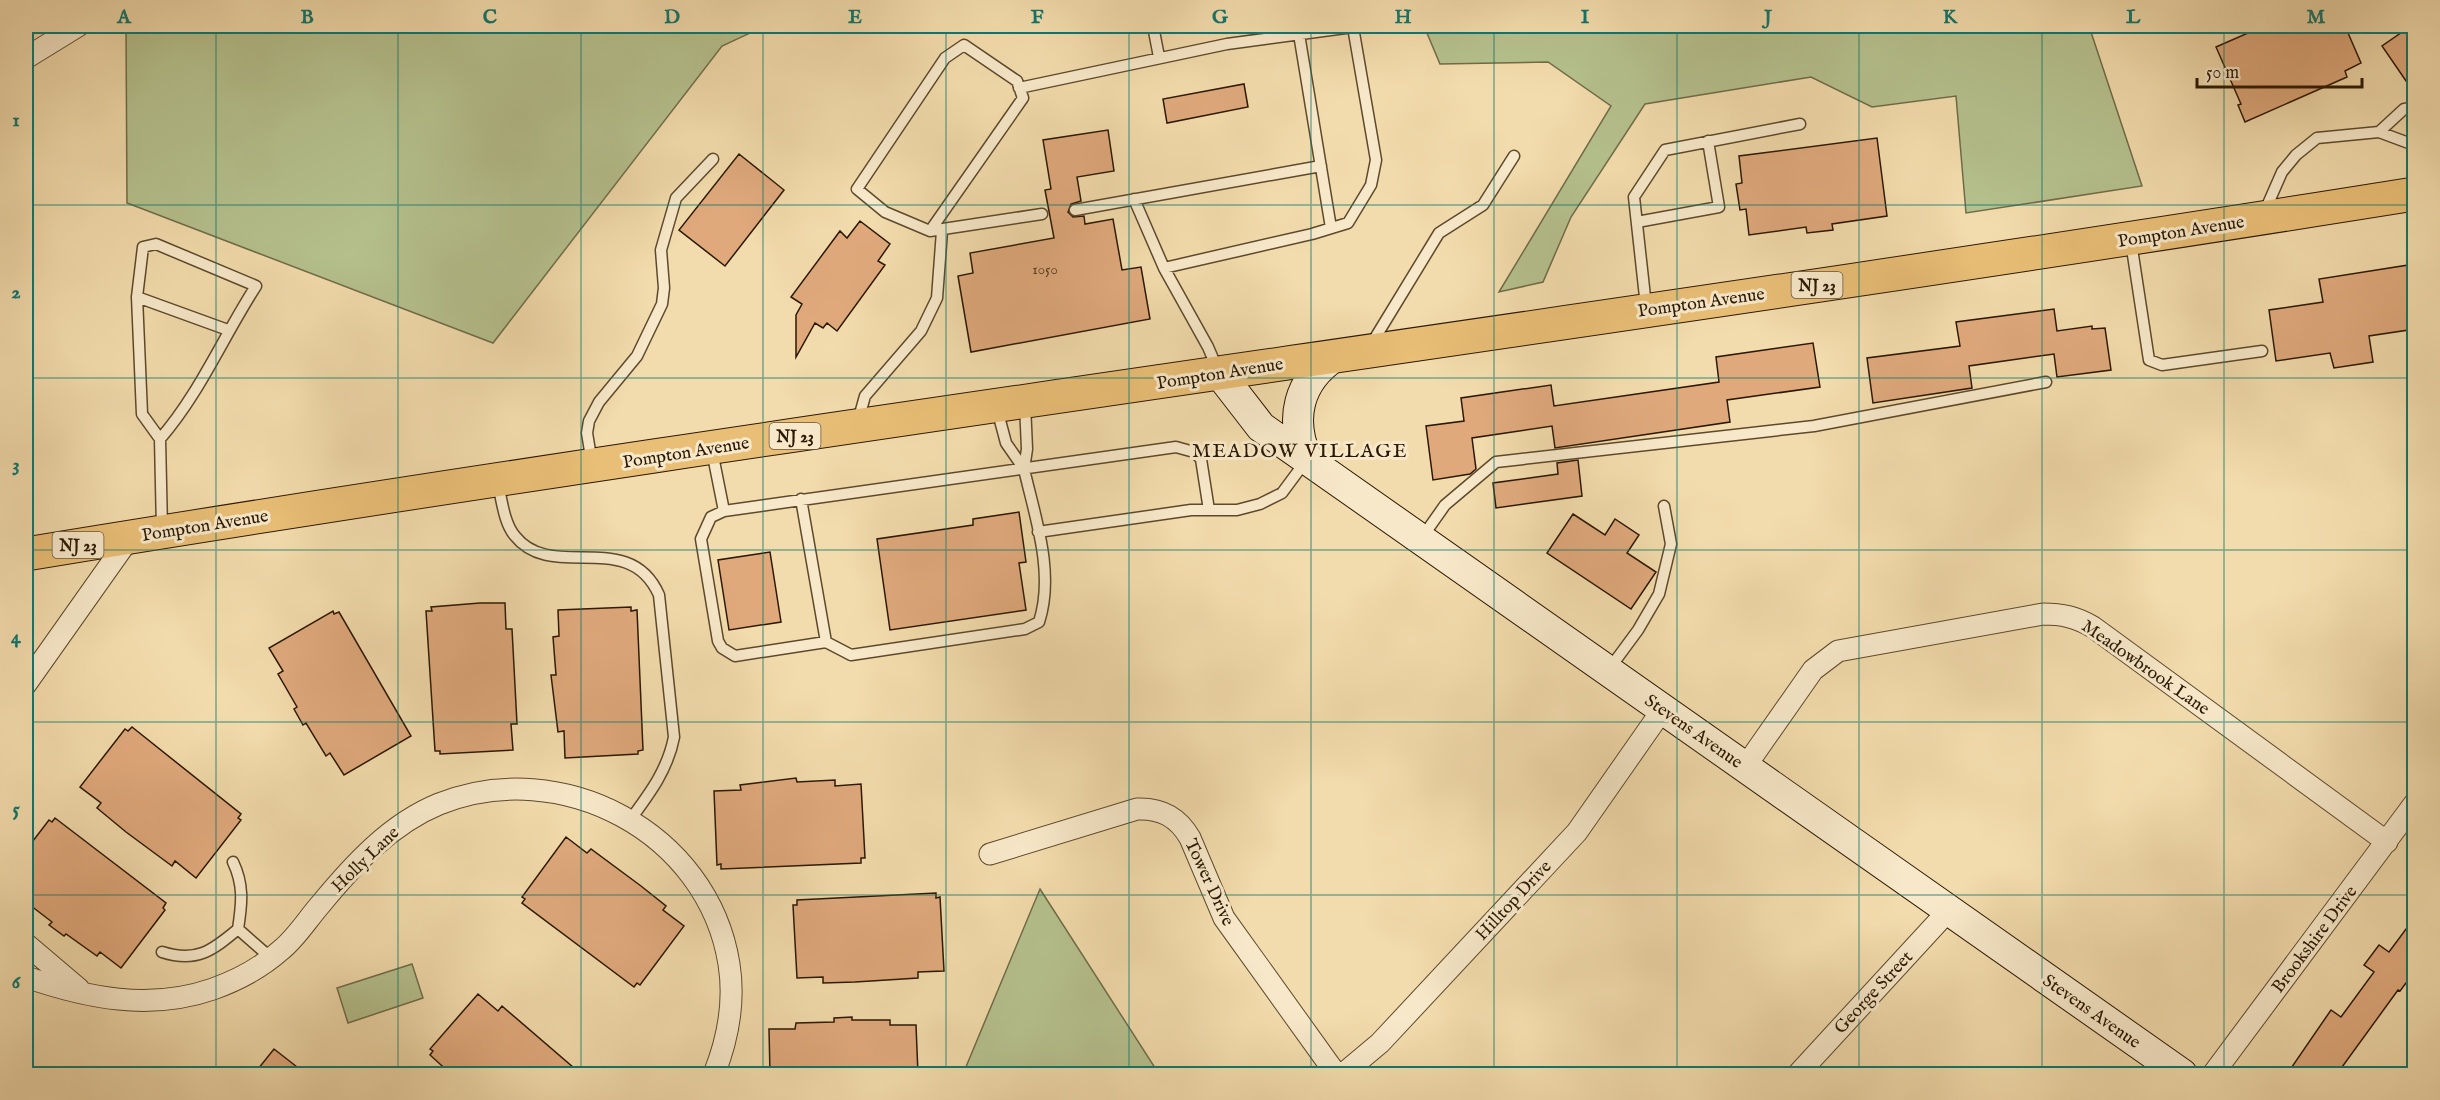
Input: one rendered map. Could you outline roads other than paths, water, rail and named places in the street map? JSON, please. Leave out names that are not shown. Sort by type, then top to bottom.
[{"type":"main road","name":"Pompton Avenue","points":[[26,554],[592,466],[2130,239],[2415,194]]},
{"type":"main road","points":[[1307,459],[1298,432],[1299,404],[1303,392],[1316,371],[1335,356]]},
{"type":"main road","name":"Stevens Avenue","points":[[1220,374],[1261,427],[2182,1074]]},
{"type":"street","points":[[26,58],[78,26]]},
{"type":"street","points":[[26,684],[130,537]]},
{"type":"street","name":"Meadowbrook Lane","points":[[1745,767],[1813,670],[1838,651],[2032,616],[2056,614],[2069,616],[2092,627],[2387,842]]},
{"type":"street","name":"Hilltop Drive","points":[[1343,1074],[1380,1043],[1577,832],[1663,709]]},
{"type":"street","name":"Holly Lane","points":[[26,977],[83,994],[131,1001],[173,999],[229,983],[284,948],[329,894],[393,829],[440,804],[491,791],[541,790],[588,800],[630,820],[664,844],[695,878],[707,898],[724,941],[730,975],[731,1010],[728,1032],[714,1074]]},
{"type":"street","name":"Brookshire Drive","points":[[2213,1074],[2415,804]]},
{"type":"street","name":"Tower Drive","points":[[990,854],[1137,809],[1169,814],[1185,828],[1191,838],[1224,918],[1336,1074]]},
{"type":"street","name":"George Street","points":[[1798,1074],[1949,910]]},
{"type":"street","points":[[26,944],[83,994]]},
{"type":"lane","points":[[1153,26],[1159,57]]},
{"type":"lane","points":[[1019,88],[1227,44],[1353,26],[1376,160],[1371,185],[1348,223],[1164,268]]},
{"type":"lane","points":[[1299,34],[1331,228]]},
{"type":"lane","points":[[930,231],[1023,98],[1017,81],[964,45],[945,58],[857,189],[885,212],[930,231],[942,231],[1042,214]]},
{"type":"lane","points":[[2379,132],[2404,109],[2415,108]]},
{"type":"lane","points":[[1646,310],[1634,197],[1665,150],[1800,124]]},
{"type":"lane","points":[[2262,218],[2283,172],[2296,155],[2317,138],[2379,132],[2415,145]]},
{"type":"lane","points":[[1637,222],[1719,207],[1708,141]]},
{"type":"lane","points":[[1367,351],[1439,233],[1483,206],[1514,156]]},
{"type":"lane","points":[[592,466],[587,433],[589,421],[599,402],[637,356],[662,304],[664,288],[661,250],[675,198],[713,159]]},
{"type":"lane","points":[[1075,210],[1321,166]]},
{"type":"lane","points":[[1134,199],[1164,268],[1208,346],[1220,374]]},
{"type":"lane","points":[[857,427],[865,396],[921,331],[937,298],[942,231]]},
{"type":"lane","points":[[2130,239],[2149,360],[2162,365],[2262,351]]},
{"type":"lane","points":[[160,439],[193,397],[228,330],[256,286],[156,244],[143,247],[137,297],[142,414],[160,439],[162,532]]},
{"type":"lane","points":[[137,297],[228,330]]},
{"type":"lane","points":[[1420,539],[1444,505],[1496,462],[1814,426],[2046,382]]},
{"type":"lane","points":[[1011,404],[1028,438],[1024,469],[1043,551],[1043,610],[1039,622],[1025,629],[851,655],[826,642],[735,656],[722,648],[718,640],[701,539],[711,517],[724,511],[801,499],[1024,469],[1176,447],[1194,452],[1201,459],[1209,510]]},
{"type":"lane","points":[[1011,404],[1006,443],[1024,469]]},
{"type":"lane","points":[[712,448],[724,511]]},
{"type":"lane","points":[[1038,532],[1209,510],[1237,510],[1260,504],[1282,493],[1307,459]]},
{"type":"lane","points":[[497,481],[507,519],[516,537],[531,549],[551,556],[625,561],[652,579],[659,595],[674,737],[671,755],[656,785],[630,820]]},
{"type":"lane","points":[[801,499],[826,642]]},
{"type":"lane","points":[[1608,671],[1638,630],[1659,594],[1671,544],[1664,506]]},
{"type":"lane","points":[[162,952],[178,957],[198,956],[220,944],[238,928],[243,901],[240,878],[233,862]]},
{"type":"lane","points":[[238,928],[271,958]]},
{"type":"district","name":"MEADOW VILLAGE","points":[[1300,450]]}]
